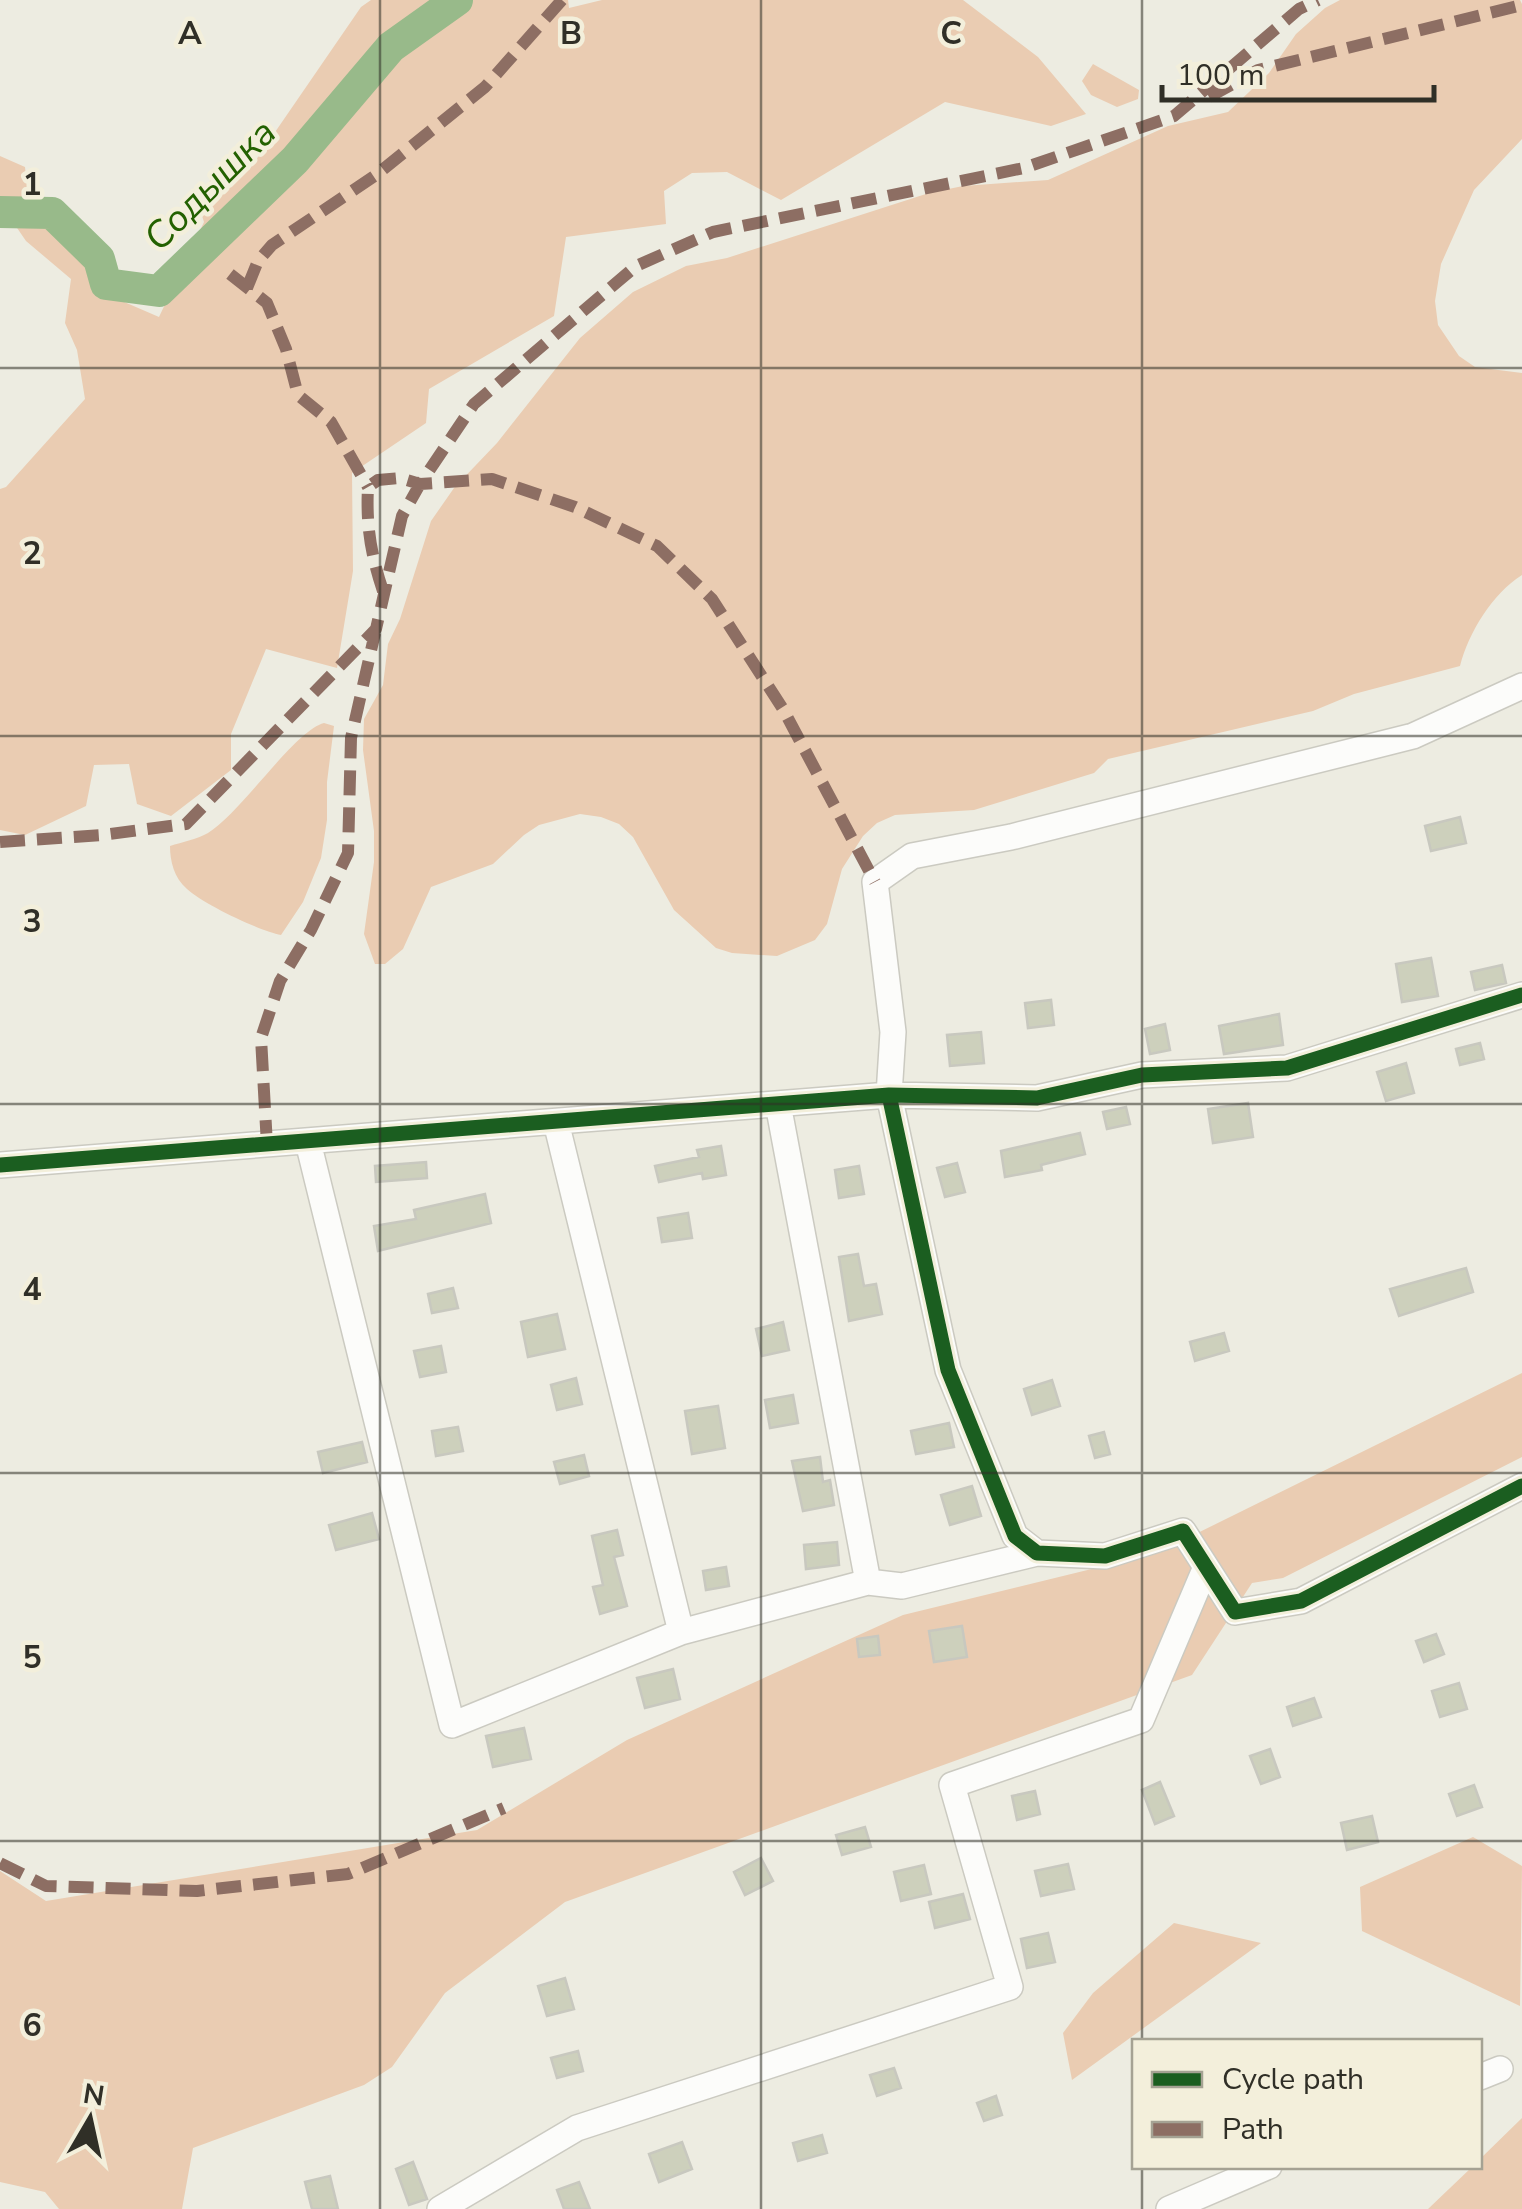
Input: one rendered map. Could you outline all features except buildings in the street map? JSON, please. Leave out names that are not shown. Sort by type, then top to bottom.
[{"type":"street","points":[[1037,1553],[1016,1536],[948,1370],[889,1095],[893,1032],[875,882],[912,856],[1011,837],[1413,736],[1522,686]]},
{"type":"street","points":[[0,1164],[889,1095],[1038,1098],[1142,1075],[1287,1068],[1522,995]]},
{"type":"street","points":[[778,1104],[868,1582]]},
{"type":"street","points":[[556,1122],[681,1632]]},
{"type":"street","points":[[308,1142],[452,1725],[681,1632],[868,1582],[902,1586],[1037,1553],[1105,1556],[1183,1530],[1234,1612],[1301,1601],[1522,1486]]},
{"type":"street","points":[[440,2209],[577,2128],[1010,1988],[952,1785],[1141,1720],[1206,1567]]},
{"type":"street","points":[[1169,2209],[1263,2169]]},
{"type":"shaded area","points":[[371,0],[568,0],[569,8],[602,0],[963,0],[1038,57],[1086,114],[1051,126],[945,102],[781,200],[727,172],[692,173],[664,191],[666,224],[566,237],[554,316],[429,389],[426,423],[352,473],[353,571],[337,668],[266,649],[231,734],[231,770],[171,816],[137,804],[129,764],[94,765],[86,806],[25,835],[0,830],[0,489],[85,399],[77,350],[65,323],[71,279],[26,241],[0,203],[0,156],[25,167],[28,195],[48,224],[86,258],[122,301],[159,317],[204,222],[198,203],[212,177],[249,170],[361,7]]},
{"type":"shaded area","points":[[1340,0],[1520,0],[1522,4],[1522,139],[1474,190],[1441,264],[1435,301],[1438,325],[1459,356],[1475,367],[1522,373],[1522,575],[1501,592],[1483,615],[1460,666],[1354,694],[1313,711],[1108,759],[1094,773],[974,810],[895,815],[877,823],[863,836],[842,869],[827,924],[815,940],[777,956],[716,948],[674,910],[633,837],[619,824],[580,814],[539,825],[493,864],[431,887],[403,949],[385,964],[375,964],[364,934],[374,831],[363,750],[364,719],[383,685],[388,644],[400,619],[431,521],[454,488],[497,443],[580,338],[633,292],[686,266],[727,258],[929,193],[963,186],[1048,180],[1168,126],[1228,112],[1269,73],[1296,34]]},
{"type":"shaded area","points":[[1093,64],[1139,90],[1138,99],[1117,107],[1091,95],[1082,81]]},
{"type":"shaded area","points":[[324,723],[334,726],[321,858],[303,902],[281,935],[232,916],[187,889],[174,869],[170,846],[204,835],[222,823],[298,741]]},
{"type":"shaded area","points":[[1522,1373],[1522,1457],[1283,1578],[1252,1583],[1192,1675],[565,1902],[445,1993],[392,2067],[364,2085],[193,2148],[182,2209],[59,2209],[45,2192],[0,2182],[0,1871],[46,1901],[477,1830],[627,1740],[903,1615],[1157,1553]]},
{"type":"shaded area","points":[[1473,1837],[1522,1866],[1520,2006],[1362,1931],[1360,1887]]},
{"type":"shaded area","points":[[1174,1923],[1261,1943],[1072,2080],[1063,2033],[1093,1993]]},
{"type":"shaded area","points":[[1522,2118],[1522,2209],[1428,2209],[1470,2169],[1482,2169],[1482,2157]]},
{"type":"waterway","name":"Содышка","points":[[0,212],[52,213],[99,259],[106,284],[159,291],[295,160],[391,47],[457,0]]},
{"type":"marked path","points":[[247,288],[258,261],[272,245],[376,175],[485,87],[562,0]]},
{"type":"marked path","points":[[0,842],[186,824],[376,629],[402,516],[474,404],[636,266],[713,232],[1024,168],[1174,116],[1299,9],[1318,0]]},
{"type":"marked path","points":[[1209,97],[1258,70],[1522,5]]},
{"type":"marked path","points":[[230,274],[267,303],[286,349],[298,395],[331,422],[368,487]]},
{"type":"marked path","points":[[383,591],[372,553],[368,515],[368,487],[378,480],[400,478],[420,484],[492,479],[575,507],[657,546],[712,599],[783,709],[875,882]]},
{"type":"marked path","points":[[267,1145],[261,1038],[280,981],[311,930],[348,853],[351,738],[375,633]]},
{"type":"marked path","points":[[0,1863],[46,1886],[197,1891],[348,1874],[504,1808]]},
{"type":"cycle path","points":[[0,1165],[889,1095],[1037,1098],[1142,1075],[1287,1068],[1522,995]]},
{"type":"cycle path","points":[[889,1095],[948,1370],[1015,1536],[1037,1553],[1105,1556],[1183,1531],[1235,1612],[1301,1601],[1522,1486]]}]
